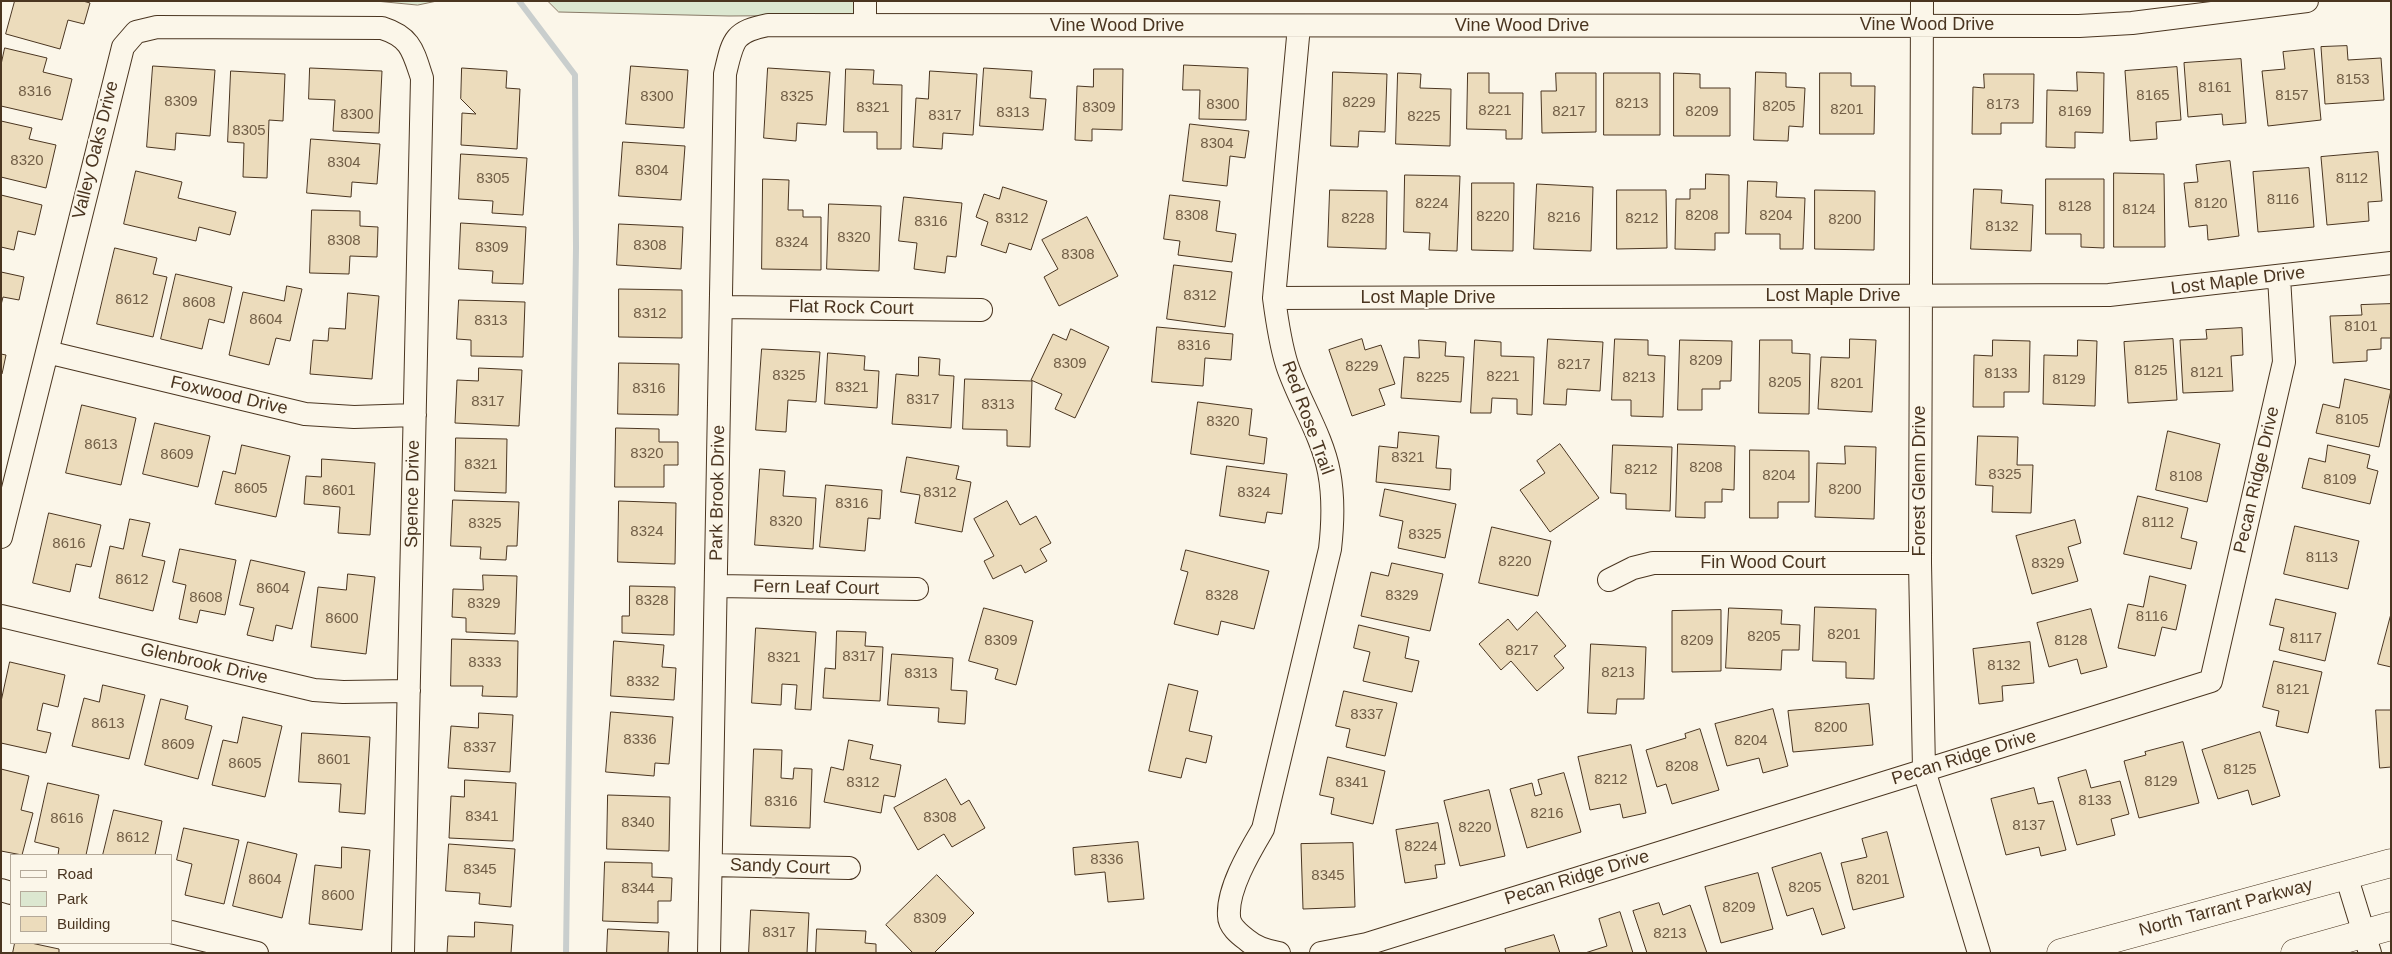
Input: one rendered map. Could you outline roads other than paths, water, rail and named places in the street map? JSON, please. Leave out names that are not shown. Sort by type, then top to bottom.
[{"type":"main road","name":"North Tarrant Parkway","points":[[2061,953],[2391,863]]},
{"type":"main road","points":[[2295,953],[2367,943],[2391,926]]},
{"type":"street","points":[[865,1],[865,25]]},
{"type":"street","name":"Forest Glenn Drive","points":[[1922,1],[1919,296],[1920,563],[1924,770],[1980,953]]},
{"type":"street","name":"Vine Wood Drive","points":[[738,36],[748,29],[768,25],[1922,24],[2079,26],[2132,23],[2307,1]]},
{"type":"street","name":"Red Rose Trail","points":[[1279,953],[1256,948],[1236,932],[1228,916],[1232,895],[1245,860],[1263,829],[1330,549],[1333,524],[1333,496],[1329,470],[1311,420],[1288,367],[1278,332],[1274,298],[1299,26]]},
{"type":"street","name":"Valley Oaks Drive","points":[[1,537],[123,48],[136,32],[157,27],[382,28],[405,39]]},
{"type":"street","name":"Park Brook Drive","points":[[709,953],[725,74],[730,51],[738,36]]},
{"type":"street","name":"Spence Drive","points":[[404,953],[422,78],[414,52],[405,39]]},
{"type":"street","name":"Lost Maple Drive","points":[[1274,298],[2109,295],[2391,263]]},
{"type":"street","name":"Pecan Ridge Drive","points":[[1321,953],[1367,944],[2211,681],[2284,362],[2279,277]]},
{"type":"street","name":"Flat Rock Court","points":[[721,307],[981,310]]},
{"type":"street","name":"Foxwood Drive","points":[[47,352],[305,414],[354,417],[415,415]]},
{"type":"street","name":"Fin Wood Court","points":[[1609,580],[1633,568],[1653,563],[1920,563]]},
{"type":"street","name":"Fern Leaf Court","points":[[716,586],[917,589]]},
{"type":"street","name":"Glenbrook Drive","points":[[1,616],[314,690],[343,692],[409,690]]},
{"type":"street","name":"Sandy Court","points":[[711,865],[848,868]]},
{"type":"street","points":[[2346,875],[2367,943]]},
{"type":"street","points":[[172,932],[257,953]]},
{"type":"waterway","points":[[519,1],[575,75],[576,248],[566,953]]}]
